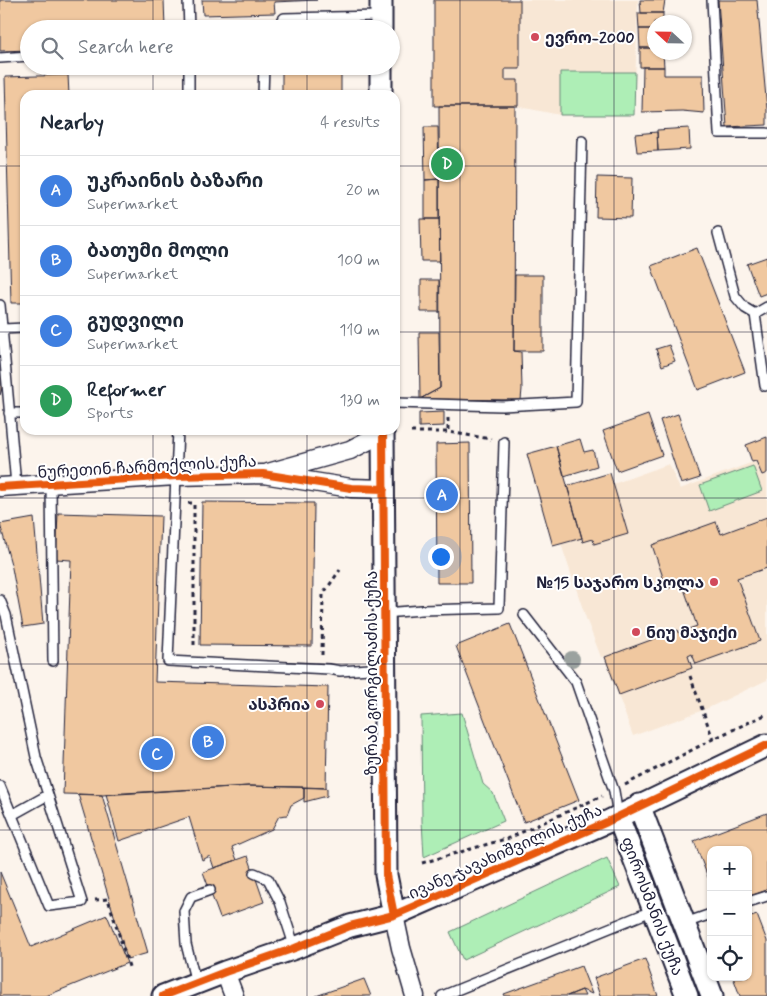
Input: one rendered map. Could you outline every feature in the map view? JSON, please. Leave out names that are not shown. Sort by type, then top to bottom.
[{"type":"street","points":[[381,75],[381,90]]},
{"type":"street","name":"ნურეთინ ჩარმოქლის ქუჩა","points":[[263,474],[350,450],[376,435]]},
{"type":"street","name":"ზურაბ გორგილაძის ქუჩა","points":[[383,435],[386,875],[401,948],[415,996]]},
{"type":"street","name":"ნურეთინ ჩარმოქლის ქუჩა","points":[[8,486],[51,485],[176,476],[263,474],[351,488],[384,489]]},
{"type":"street","name":"ივანე ჯავახიშვილის ქუჩა","points":[[163,996],[350,926],[394,915],[618,817],[767,745]]},
{"type":"street","name":"ფიროსმანის ქუჩა","points":[[640,805],[712,996]]},
{"type":"street","name":"ფიროსმანის ქუჩა","points":[[618,817],[687,996]]},
{"type":"street","points":[[225,972],[234,996]]},
{"type":"lane","points":[[188,0],[188,20]]},
{"type":"lane","points":[[712,0],[719,133],[767,133]]},
{"type":"lane","points":[[283,20],[284,18],[381,15]]},
{"type":"lane","points":[[0,58],[20,57]]},
{"type":"lane","points":[[189,75],[189,90]]},
{"type":"lane","points":[[264,75],[264,90]]},
{"type":"lane","points":[[400,403],[502,406],[576,402],[582,141]]},
{"type":"lane","points":[[718,233],[735,296],[745,308],[755,314]]},
{"type":"lane","points":[[0,305],[9,412],[8,486]]},
{"type":"lane","points":[[755,314],[767,307]]},
{"type":"lane","points":[[755,314],[765,386]]},
{"type":"lane","points":[[2,327],[20,328]]},
{"type":"lane","points":[[9,412],[20,413]]},
{"type":"lane","points":[[178,435],[168,661],[329,669],[340,672],[384,668]]},
{"type":"lane","points":[[384,613],[499,608],[504,442]]},
{"type":"lane","points":[[51,485],[53,662]]},
{"type":"lane","points":[[0,600],[36,756],[82,902],[49,906],[0,786]]},
{"type":"lane","points":[[524,615],[576,682],[614,791],[618,817]]},
{"type":"lane","points":[[12,815],[48,795]]},
{"type":"lane","points":[[254,874],[268,879],[280,902],[295,948]]},
{"type":"lane","points":[[196,983],[186,944],[184,911],[191,897],[210,890]]},
{"type":"lane","points":[[752,901],[767,896]]},
{"type":"lane","points":[[442,996],[654,910]]},
{"type":"lane","points":[[685,923],[707,915]]},
{"type":"path","points":[[411,432],[448,432],[504,442]]},
{"type":"path","points":[[175,504],[194,503],[194,651]]},
{"type":"path","points":[[322,657],[323,594],[340,570]]},
{"type":"path","points":[[690,676],[713,739]]},
{"type":"path","points":[[422,863],[509,838],[614,791],[713,739],[767,714]]},
{"type":"path","points":[[82,902],[108,899],[130,970]]},
{"type":"shaded area","name":"ევრო-2000","points":[[434,0],[638,0],[634,115],[560,115],[515,106],[434,106]]},
{"type":"shaded area","name":"№15 საჯარო სკოლა","points":[[756,461],[762,475],[767,473],[767,680],[706,709],[633,736],[604,656],[601,657],[587,621],[561,544],[582,538],[593,539],[594,544],[627,534],[613,484],[669,464],[680,489]]},
{"type":"green space","points":[[560,72],[635,72],[634,115],[560,115]]},
{"type":"green space","points":[[753,466],[762,491],[709,511],[700,485]]},
{"type":"green space","points":[[462,713],[483,784],[493,793],[504,821],[424,857],[421,716]]},
{"type":"green space","points":[[607,858],[620,887],[463,960],[450,932]]},
{"type":"building","points":[[0,0],[164,0],[165,20],[20,20],[20,50],[0,51]]},
{"type":"building","points":[[202,0],[317,0],[274,2],[275,13],[203,15]]},
{"type":"building","points":[[434,0],[520,0],[520,69],[505,69],[505,80],[518,80],[518,106],[434,106]]},
{"type":"building","points":[[640,0],[665,0],[663,13],[641,13]]},
{"type":"building","points":[[718,0],[757,0],[767,125],[727,127]]},
{"type":"building","points":[[638,13],[663,13],[663,15],[647,15],[647,29],[639,29]]},
{"type":"building","points":[[639,29],[647,29],[647,48],[640,48]]},
{"type":"building","points":[[640,48],[647,48],[647,60],[664,60],[664,67],[640,67]]},
{"type":"building","points":[[643,67],[664,67],[664,75],[703,75],[704,113],[682,111],[642,112]]},
{"type":"building","points":[[68,75],[69,90],[20,90],[20,303],[11,303],[5,77]]},
{"type":"building","points":[[282,75],[341,75],[341,90],[282,90]]},
{"type":"building","points":[[439,106],[515,106],[514,351],[521,352],[521,400],[420,399],[440,388]]},
{"type":"building","points":[[424,127],[438,127],[439,179],[425,180]]},
{"type":"building","points":[[689,128],[690,149],[658,151],[657,130]]},
{"type":"building","points":[[657,132],[658,151],[637,152],[635,134]]},
{"type":"building","points":[[597,177],[632,178],[631,218],[596,217]]},
{"type":"building","points":[[439,179],[439,219],[425,219],[425,180]]},
{"type":"building","points":[[420,219],[439,219],[440,261],[421,261]]},
{"type":"building","points":[[697,248],[745,372],[698,390],[651,266]]},
{"type":"building","points":[[767,257],[767,293],[759,296],[747,264]]},
{"type":"building","points":[[515,275],[543,275],[543,351],[514,351]]},
{"type":"building","points":[[421,280],[439,280],[439,312],[421,312]]},
{"type":"building","points":[[419,332],[439,332],[440,388],[420,399]]},
{"type":"building","points":[[669,345],[675,361],[662,366],[656,349]]},
{"type":"building","points":[[0,347],[5,378],[0,395]]},
{"type":"building","points":[[444,412],[444,426],[419,427],[419,413]]},
{"type":"building","points":[[678,414],[700,478],[681,484],[660,420]]},
{"type":"building","points":[[648,415],[662,455],[617,471],[603,431]]},
{"type":"building","points":[[767,437],[767,473],[762,475],[756,461],[752,462],[746,445]]},
{"type":"building","points":[[580,439],[584,452],[593,450],[597,466],[564,476],[556,446]]},
{"type":"building","points":[[470,443],[471,583],[437,583],[436,444]]},
{"type":"building","points":[[556,446],[582,538],[553,546],[527,454]]},
{"type":"building","points":[[610,473],[628,534],[594,544],[593,539],[583,542],[567,486]]},
{"type":"building","points":[[202,502],[314,503],[312,646],[200,645]]},
{"type":"building","points":[[58,513],[161,516],[155,682],[328,687],[326,788],[249,786],[102,795],[63,794],[71,560],[56,559]]},
{"type":"building","points":[[767,517],[767,568],[737,578],[760,641],[696,664],[692,654],[688,656],[692,668],[619,695],[605,657],[678,630],[680,635],[684,633],[683,631],[697,626],[682,583],[667,589],[652,545],[716,522],[721,534]]},
{"type":"building","points":[[34,518],[43,624],[23,627],[12,568],[0,524]]},
{"type":"building","points":[[510,624],[579,800],[524,822],[456,646]]},
{"type":"building","points":[[249,786],[304,787],[304,798],[291,805],[287,815],[279,816],[272,829],[232,847],[237,860],[214,868],[210,856],[202,860],[189,817],[119,841],[106,794]]},
{"type":"building","points":[[304,787],[327,788],[327,796],[304,802]]},
{"type":"building","points":[[78,794],[102,795],[148,953],[127,959]]},
{"type":"building","points":[[767,813],[767,890],[752,896],[752,846],[707,846],[707,875],[694,841]]},
{"type":"building","points":[[248,856],[264,902],[220,918],[203,872]]},
{"type":"building","points":[[0,872],[31,947],[107,915],[127,963],[46,996],[0,996]]},
{"type":"building","points":[[757,915],[767,941],[767,996],[740,996],[734,981],[752,981],[752,917]]},
{"type":"building","points":[[645,959],[658,996],[600,996],[594,978]]},
{"type":"building","points":[[581,966],[592,994],[582,990],[567,996],[505,996],[504,994]]},
{"type":"building","points":[[364,979],[371,996],[316,996]]},
{"type":"building","points":[[582,990],[585,996],[567,996]]},
{"type":"cycle path","points":[[383,435],[386,875],[394,915]]},
{"type":"cycle path","points":[[0,487],[176,476],[263,474],[351,488],[384,489]]},
{"type":"cycle path","points":[[163,996],[350,926],[394,915],[607,822],[767,745]]},
{"type":"place","name":"ევრო-2000","points":[[535,37]]},
{"type":"place","name":"Reformer","points":[[447,164]]},
{"type":"place","name":"უკრაინის ბაზარი","points":[[442,495]]},
{"type":"place","name":"№15 საჯარო სკოლა","points":[[714,582]]},
{"type":"place","name":"ნიუ მაჯიქი","points":[[636,632]]},
{"type":"place","name":"ასპრია","points":[[320,704]]},
{"type":"place","name":"ბათუმი მოლი","points":[[208,742]]},
{"type":"place","name":"გუდვილი","points":[[157,754]]}]
